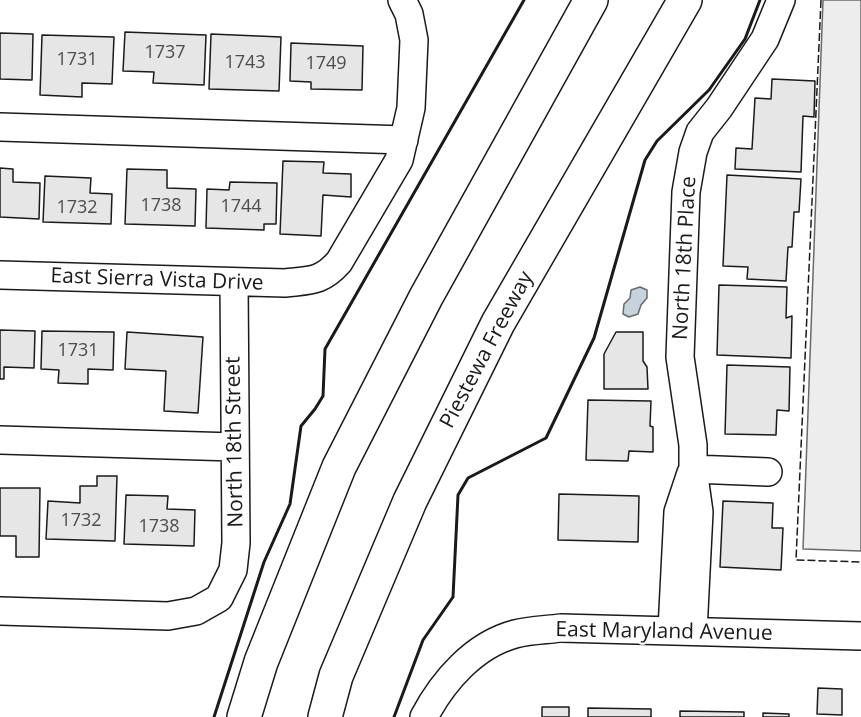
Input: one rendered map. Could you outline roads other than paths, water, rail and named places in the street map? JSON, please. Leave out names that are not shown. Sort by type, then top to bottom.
[{"type":"highway","points":[[244,717],[261,662],[339,467],[426,297],[591,0]]},
{"type":"highway","name":"Piestewa Freeway","points":[[325,717],[336,676],[410,501],[498,323],[685,0]]},
{"type":"street","points":[[0,127],[404,140],[411,108],[414,40],[409,14],[402,0]]},
{"type":"street","name":"North 18th Place","points":[[682,631],[688,512],[693,469],[693,445],[680,357],[686,192],[693,152],[700,132],[720,108],[765,39],[781,0]]},
{"type":"street","name":"East Sierra Vista Drive","points":[[0,275],[234,283],[285,283],[314,280],[328,275],[339,262],[399,160],[404,140]]},
{"type":"street","name":"North 18th Street","points":[[0,611],[168,616],[196,611],[219,598],[233,570],[235,552],[234,283]]},
{"type":"street","points":[[0,440],[234,447]]},
{"type":"street","points":[[693,469],[768,472]]},
{"type":"street","name":"East Maryland Avenue","points":[[424,717],[442,687],[473,657],[492,644],[514,634],[561,628],[861,636]]}]
